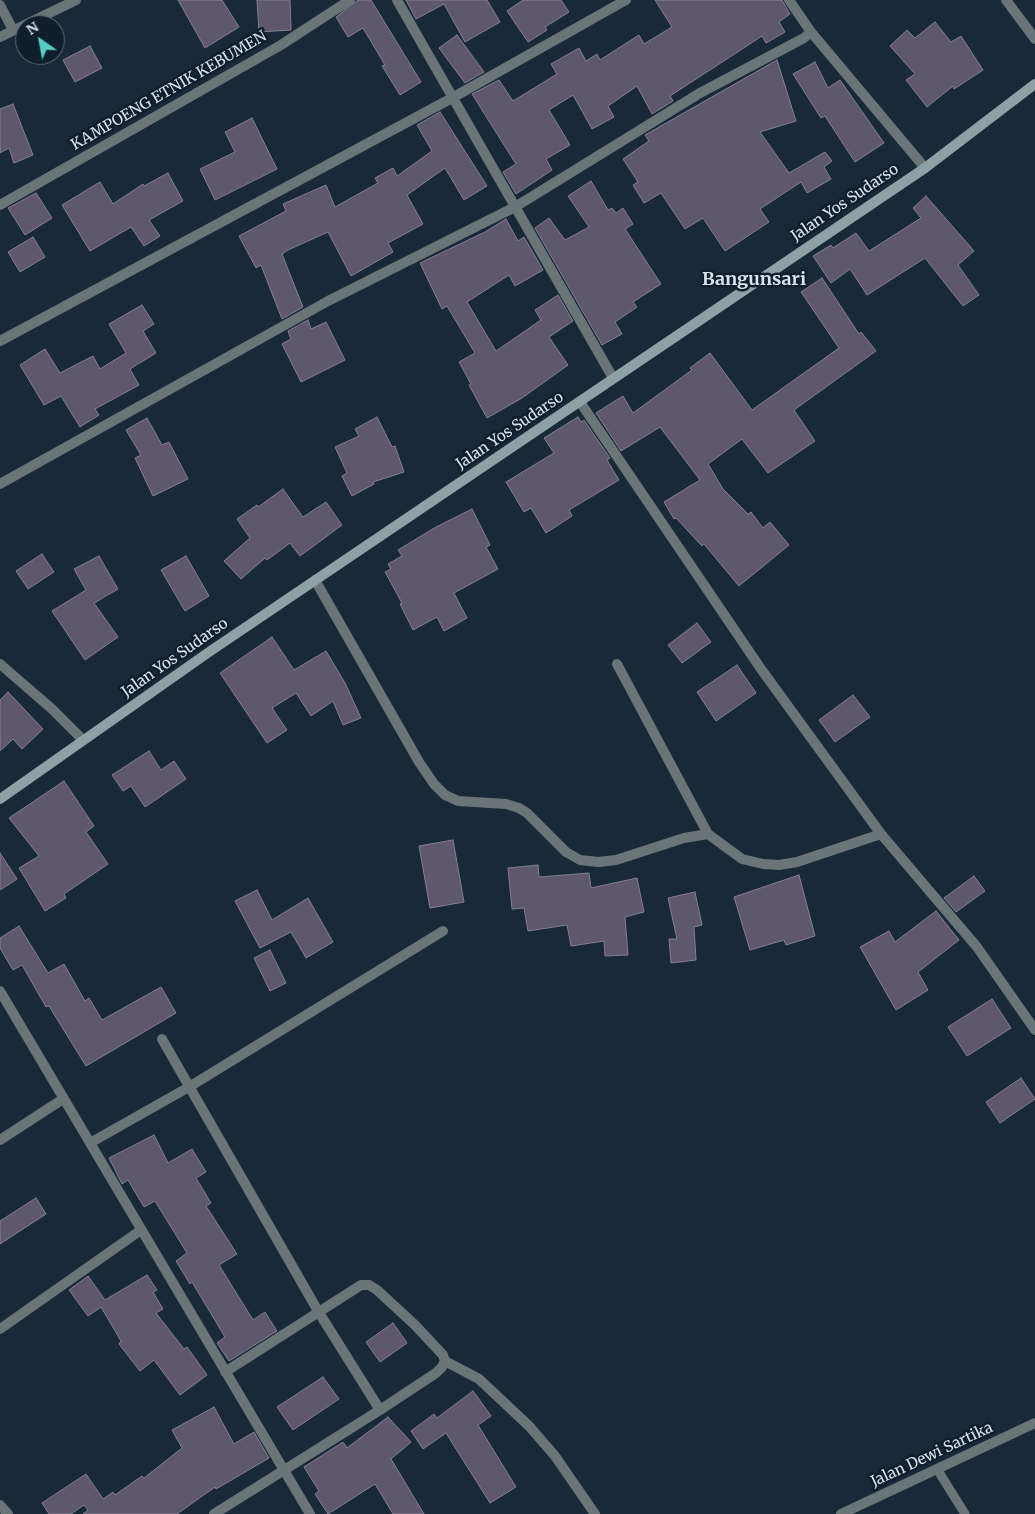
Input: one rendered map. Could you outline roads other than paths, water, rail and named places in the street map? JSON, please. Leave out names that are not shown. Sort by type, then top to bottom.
[{"type":"main road","name":"Jalan Yos Sudarso","points":[[0,799],[314,580],[924,168],[1035,84]]},
{"type":"street","points":[[0,37],[76,0]]},
{"type":"street","name":"KAMPOENG ETNIK KEBUMEN","points":[[0,205],[281,45],[350,0]]},
{"type":"street","points":[[397,0],[613,378]]},
{"type":"street","points":[[0,341],[452,98],[626,0]]},
{"type":"street","points":[[788,0],[811,32],[924,168]]},
{"type":"street","points":[[1006,0],[1035,38]]},
{"type":"street","points":[[0,5],[14,30]]},
{"type":"street","points":[[0,484],[328,301],[515,207],[700,94],[811,32]]},
{"type":"street","points":[[580,402],[761,669],[881,834],[976,947],[1035,1030]]},
{"type":"street","points":[[314,580],[419,762],[434,784],[445,795],[458,801],[506,804],[519,808],[527,813],[566,852],[580,860],[598,862],[616,860],[684,838],[708,834]]},
{"type":"street","points":[[0,664],[52,709],[83,740]]},
{"type":"street","points":[[617,664],[708,834],[742,859],[763,864],[779,865],[797,862],[881,834]]},
{"type":"street","points":[[90,1143],[189,1087],[443,930]]},
{"type":"street","points":[[0,991],[310,1514]]},
{"type":"street","points":[[162,1039],[318,1311],[380,1410]]},
{"type":"street","points":[[0,1140],[63,1099]]},
{"type":"street","points":[[0,1329],[141,1230]]},
{"type":"street","points":[[225,1372],[361,1285],[369,1285],[415,1324],[443,1355],[445,1361],[479,1379],[529,1426],[555,1456],[595,1514]]},
{"type":"street","points":[[214,1514],[436,1373],[445,1361]]},
{"type":"street","name":"Jalan Dewi Sartika","points":[[842,1514],[1035,1422]]},
{"type":"street","points":[[0,1504],[8,1514]]},
{"type":"lane","points":[[937,1469],[965,1514]]},
{"type":"district","name":"Bangunsari","points":[[754,280]]}]
